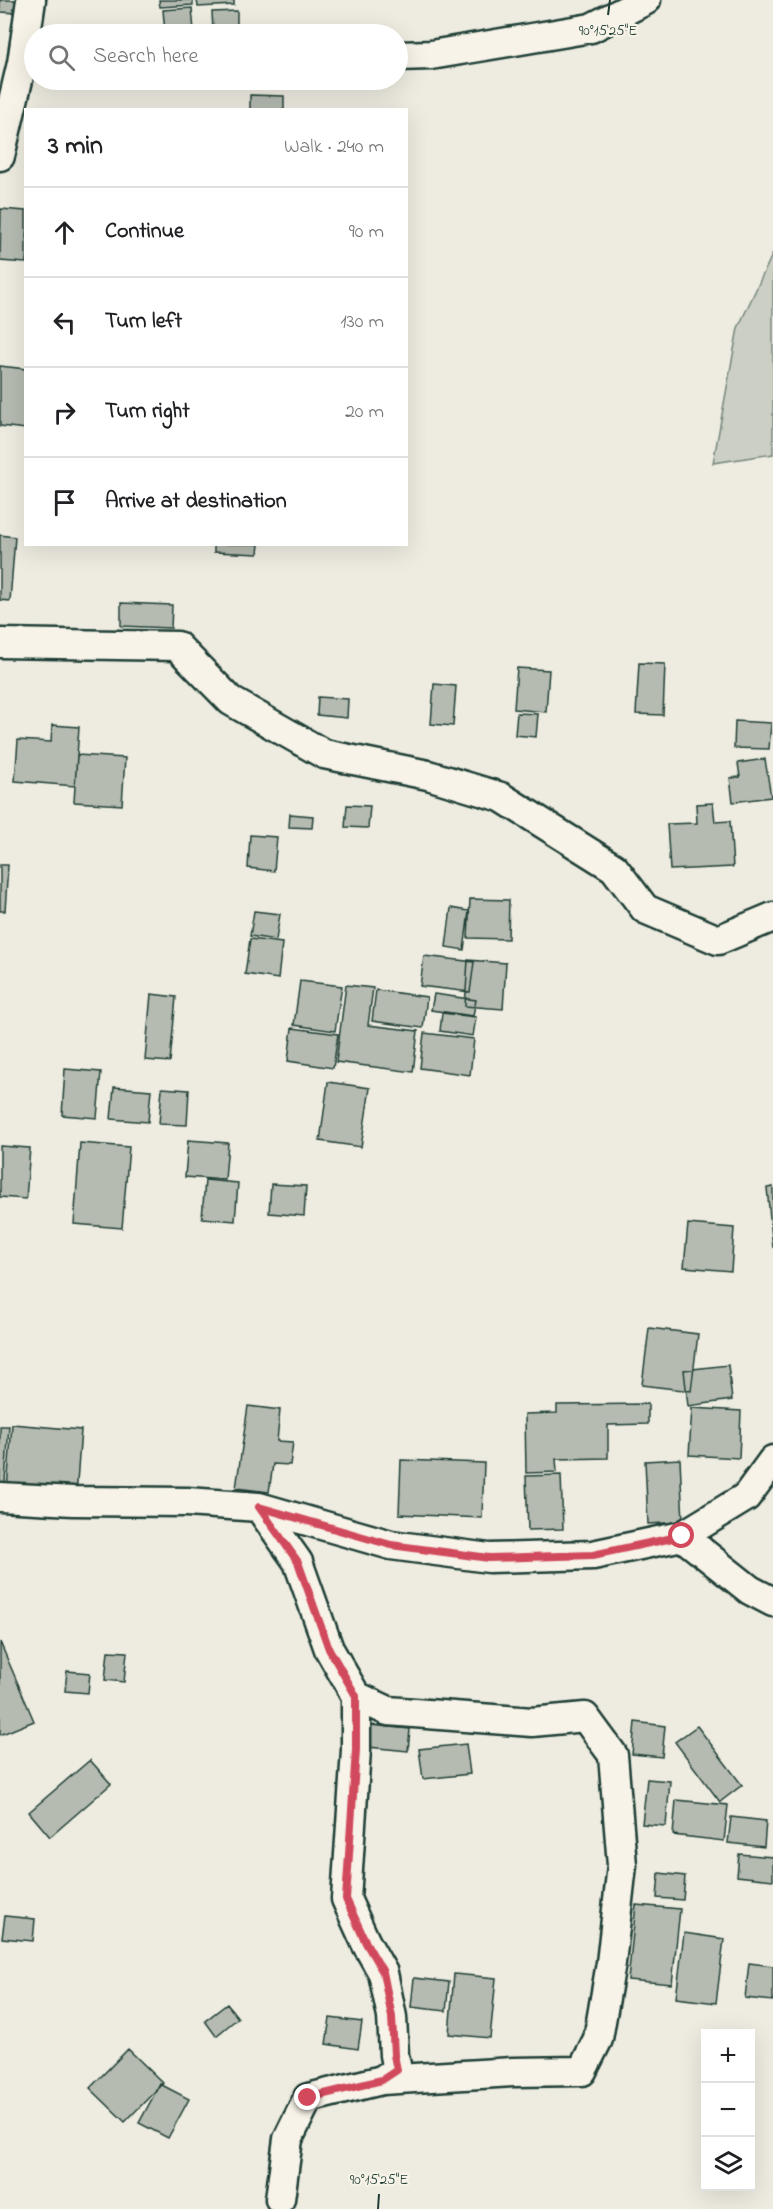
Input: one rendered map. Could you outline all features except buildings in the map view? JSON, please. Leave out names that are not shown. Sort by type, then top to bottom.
[{"type":"street","points":[[30,24],[31,0]]},
{"type":"street","points":[[408,56],[431,55],[591,28],[646,0]]},
{"type":"street","points":[[0,156],[24,66]]},
{"type":"street","points":[[0,643],[177,646],[231,701],[324,754],[428,775],[501,797],[614,868],[645,909],[718,940],[773,917]]},
{"type":"street","points":[[0,1497],[73,1501],[187,1502],[259,1507],[391,1545],[489,1558],[593,1555],[682,1536],[746,1497],[773,1460]]},
{"type":"street","points":[[259,1507],[298,1562],[329,1649],[356,1696],[356,1750],[346,1899],[366,1943],[383,1972],[392,2017],[397,2070],[382,2080]]},
{"type":"street","points":[[682,1536],[750,1590],[773,1602]]},
{"type":"street","points":[[280,2199],[288,2139],[308,2098],[382,2080],[513,2072],[582,2071],[598,2039],[611,1963],[622,1865],[613,1755],[585,1717],[532,1722],[388,1711],[356,1696]]},
{"type":"shaded area","points":[[773,253],[773,454],[713,463],[738,328]]},
{"type":"route","points":[[308,2098],[382,2080],[397,2070],[392,2017],[383,1972],[366,1943],[346,1899],[356,1750],[356,1696],[329,1649],[298,1562],[259,1507],[391,1545],[489,1558],[593,1555],[682,1536]]}]
